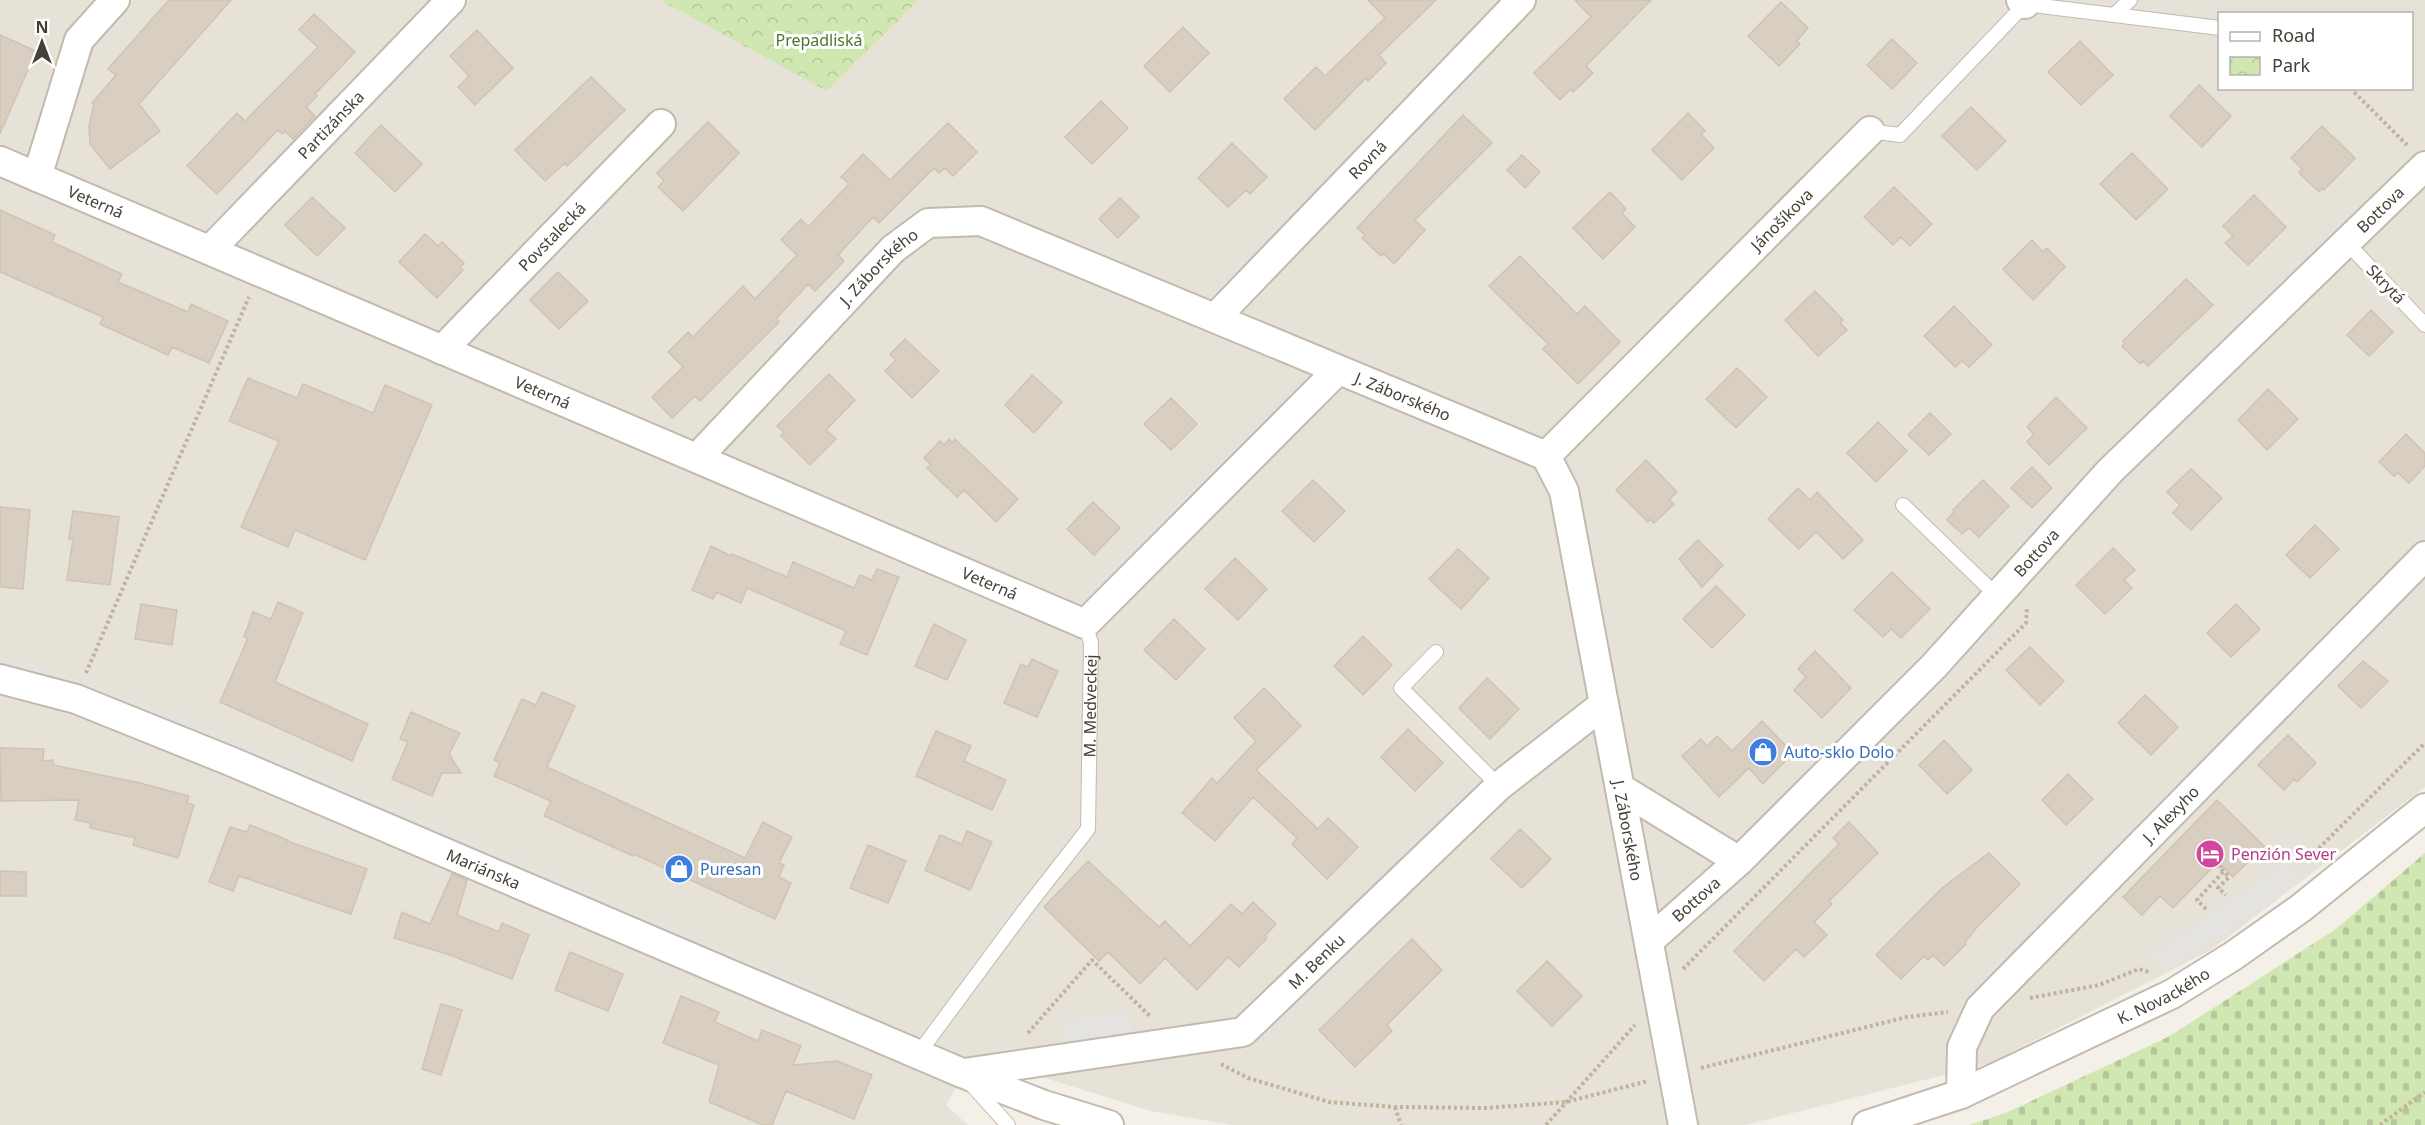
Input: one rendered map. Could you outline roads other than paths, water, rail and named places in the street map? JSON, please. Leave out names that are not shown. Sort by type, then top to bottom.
[{"type":"street","points":[[37,177],[79,40],[115,0]]},
{"type":"street","name":"Partizánska","points":[[210,250],[451,0]]},
{"type":"street","name":"Rovná","points":[[1215,318],[1521,0]]},
{"type":"street","name":"Povstalecká","points":[[442,350],[661,124]]},
{"type":"street","name":"Jánošíkova","points":[[1546,456],[1870,131]]},
{"type":"street","name":"Bottova","points":[[1649,941],[1739,861],[1934,666],[2110,471],[2346,242],[2417,156]]},
{"type":"street","name":"Veterná","points":[[0,161],[1085,624]]},
{"type":"street","name":"J. Záborského","points":[[698,458],[894,249],[928,223],[981,221],[1546,456],[1564,491],[1683,1125]]},
{"type":"street","points":[[1085,624],[1338,370]]},
{"type":"street","name":"J. Alexyho","points":[[1961,1094],[1962,1047],[1980,1008],[2425,556]]},
{"type":"street","name":"Mariánska","points":[[0,679],[76,699],[230,761],[962,1073]]},
{"type":"street","name":"M. Benku","points":[[962,1073],[1243,1032],[1499,786],[1604,704]]},
{"type":"street","points":[[1620,788],[1739,861]]},
{"type":"street","name":"K. Novackého","points":[[1867,1125],[1961,1094],[2120,1021],[2172,994],[2233,956],[2301,908],[2425,808]]},
{"type":"street","points":[[962,1073],[1044,1105],[1109,1125]]},
{"type":"lane","points":[[2114,15],[2130,0]]},
{"type":"lane","name":"Jánošíkova","points":[[1870,131],[1900,135],[2025,1],[2218,28]]},
{"type":"lane","name":"Skrytá","points":[[2346,242],[2425,325]]},
{"type":"lane","points":[[1903,505],[1997,596]]},
{"type":"lane","name":"M. Medveckej","points":[[918,1054],[1088,829],[1091,643],[1085,624]]},
{"type":"lane","points":[[1436,652],[1401,688],[1499,786]]},
{"type":"lane","points":[[962,1073],[1008,1125]]},
{"type":"place","name":"Auto-sklo Dolo","points":[[1763,752]]},
{"type":"place","name":"Penzión Sever","points":[[2210,854]]},
{"type":"place","name":"Puresan","points":[[679,869]]},
{"type":"park label","name":"Prepadliská","points":[[819,40]]}]
